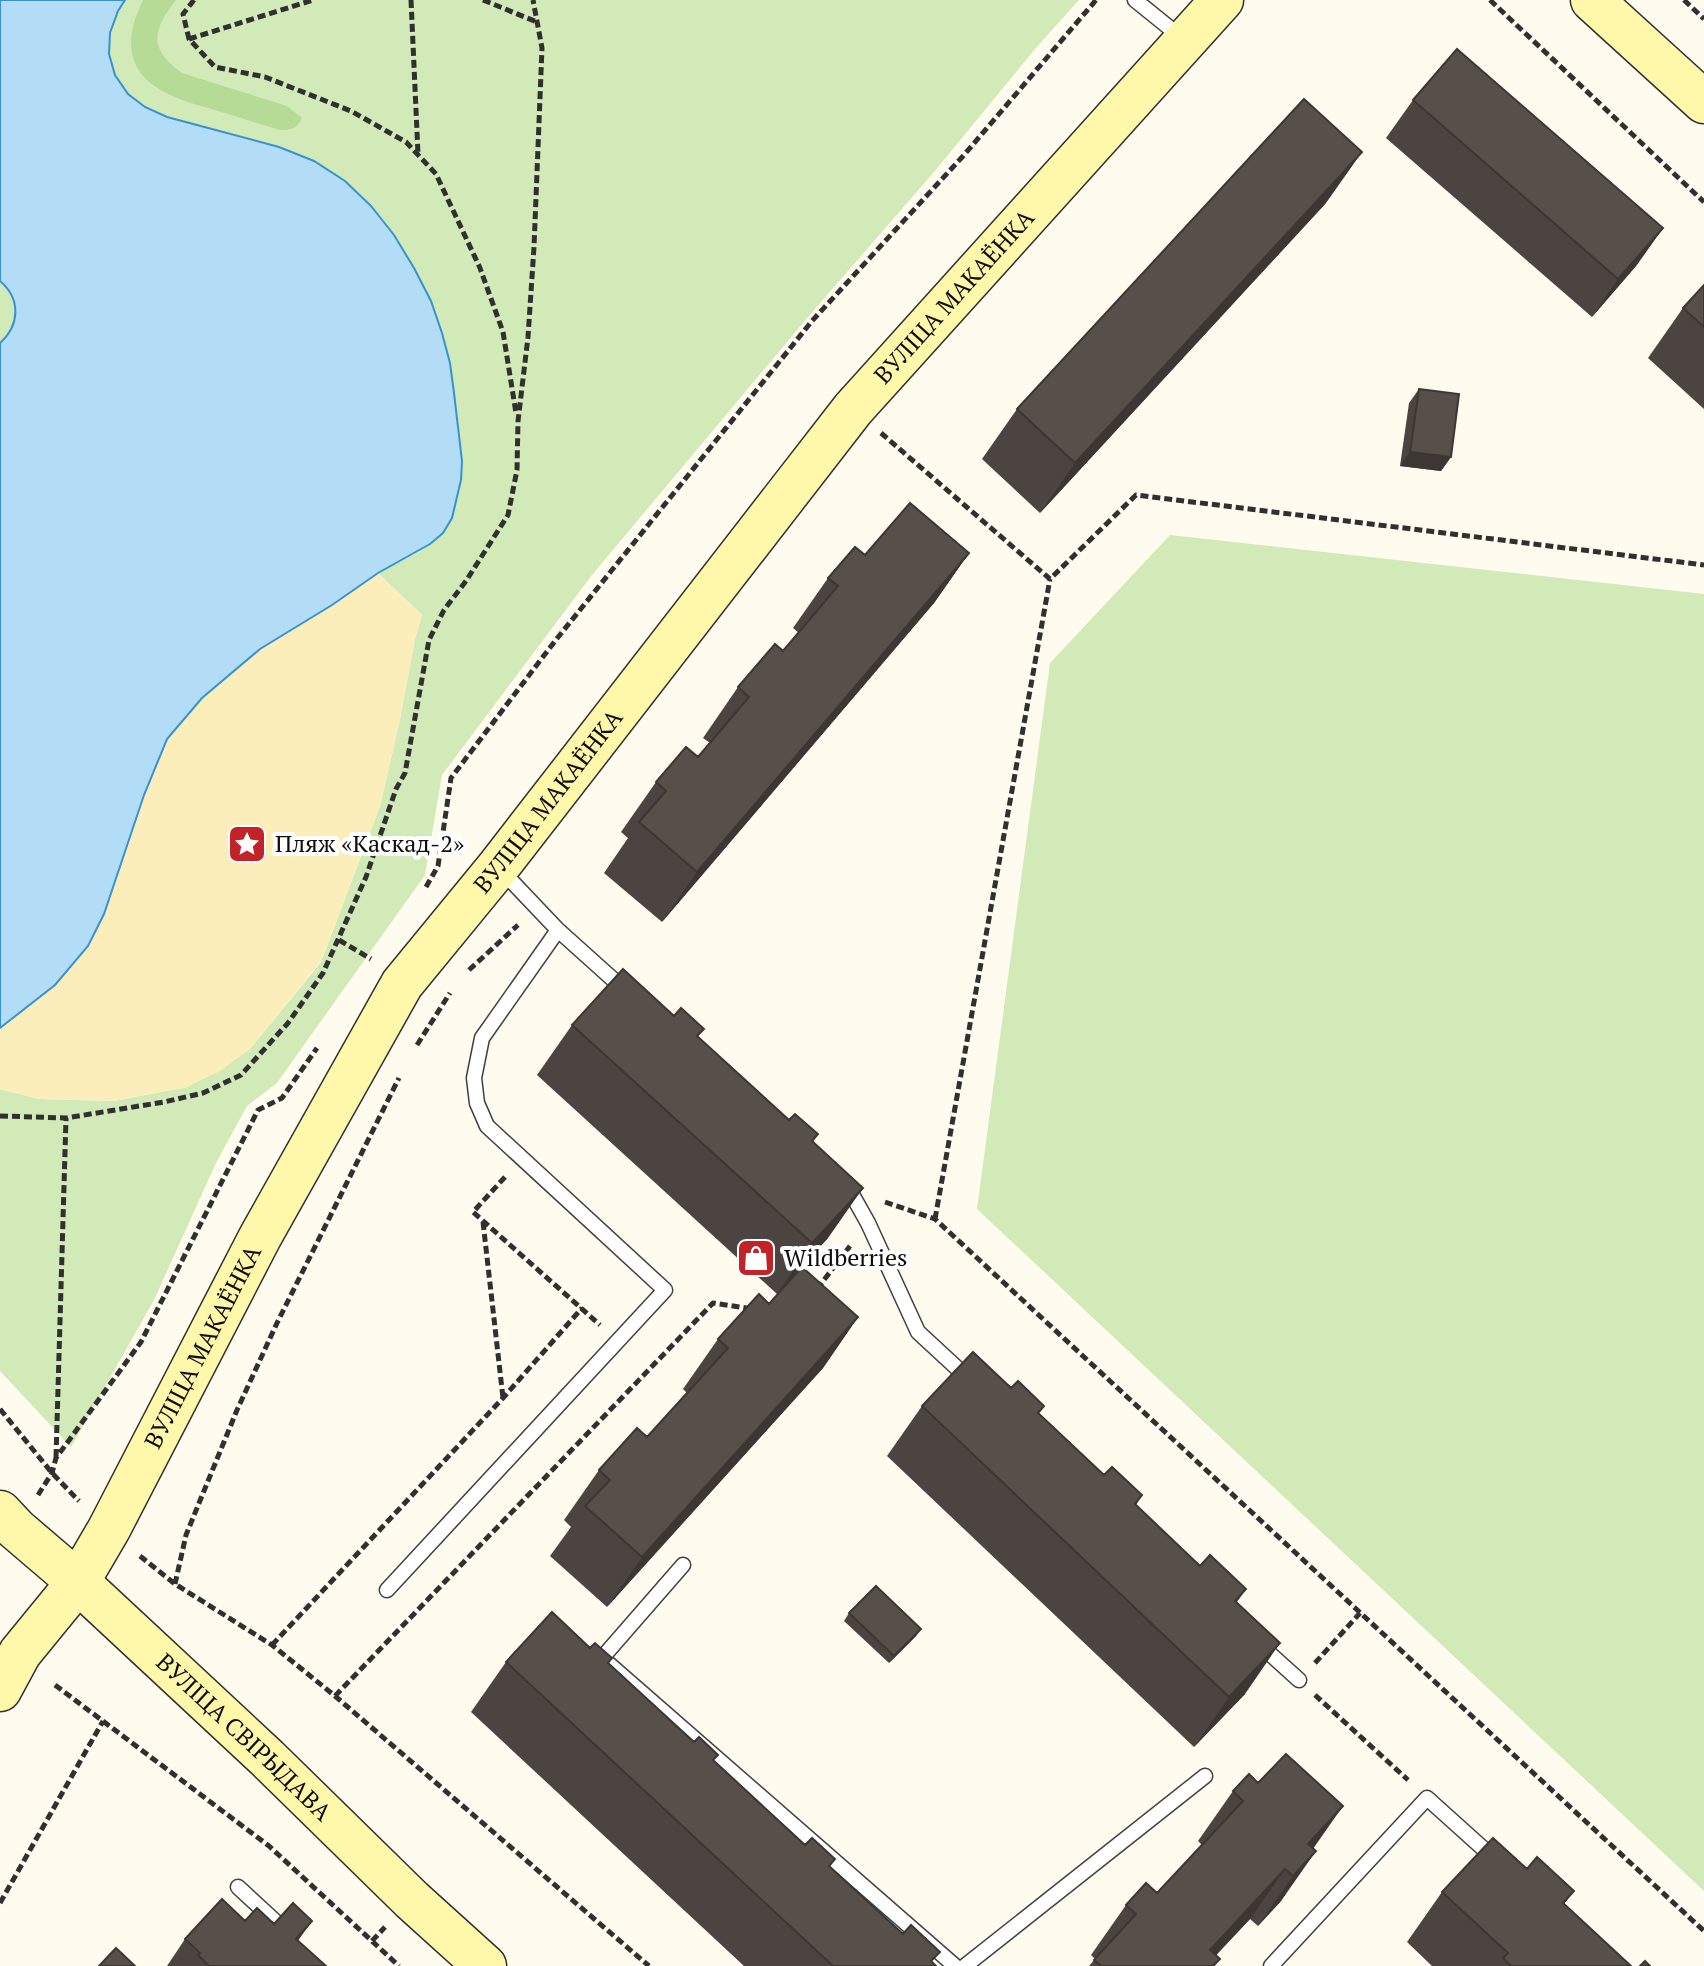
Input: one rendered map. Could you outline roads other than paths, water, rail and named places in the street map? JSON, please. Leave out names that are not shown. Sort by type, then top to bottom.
[{"type":"street","name":"ВУЛІЦА МАКАЁНКА","points":[[0,1690],[20,1653],[78,1582],[109,1529],[260,1237],[402,984],[498,867],[853,409],[1222,0]]},
{"type":"street","points":[[1592,0],[1704,102]]},
{"type":"street","name":"ВУЛІЦА СВІРЫДАВА","points":[[8,1521],[267,1758],[412,1900],[485,1966]]},
{"type":"lane","points":[[1135,0],[1186,41]]},
{"type":"lane","points":[[498,867],[558,930],[640,1003]]},
{"type":"lane","points":[[387,1590],[665,1290],[487,1126],[477,1103],[474,1078],[482,1038],[558,930]]},
{"type":"lane","points":[[838,1180],[850,1191],[868,1223],[918,1332],[987,1396]]},
{"type":"lane","points":[[683,1565],[602,1658],[955,1966]]},
{"type":"lane","points":[[1253,1638],[1299,1680]]},
{"type":"lane","points":[[965,1966],[1205,1776]]},
{"type":"lane","points":[[1271,1966],[1427,1798],[1508,1871]]},
{"type":"lane","points":[[238,1887],[301,1946]]},
{"type":"water","points":[[0,0],[125,0],[110,33],[109,54],[115,75],[128,94],[145,107],[167,117],[279,147],[314,161],[345,181],[371,206],[394,235],[431,301],[450,363],[462,461],[452,518],[443,533],[260,649],[202,698],[167,739],[144,795],[104,914],[88,946],[55,985],[0,1028],[0,343],[11,328],[15,304],[0,281]]},
{"type":"place","name":"Пляж «Каскад-2»","points":[[247,844]]},
{"type":"place","name":"Wildberries","points":[[756,1258]]}]
